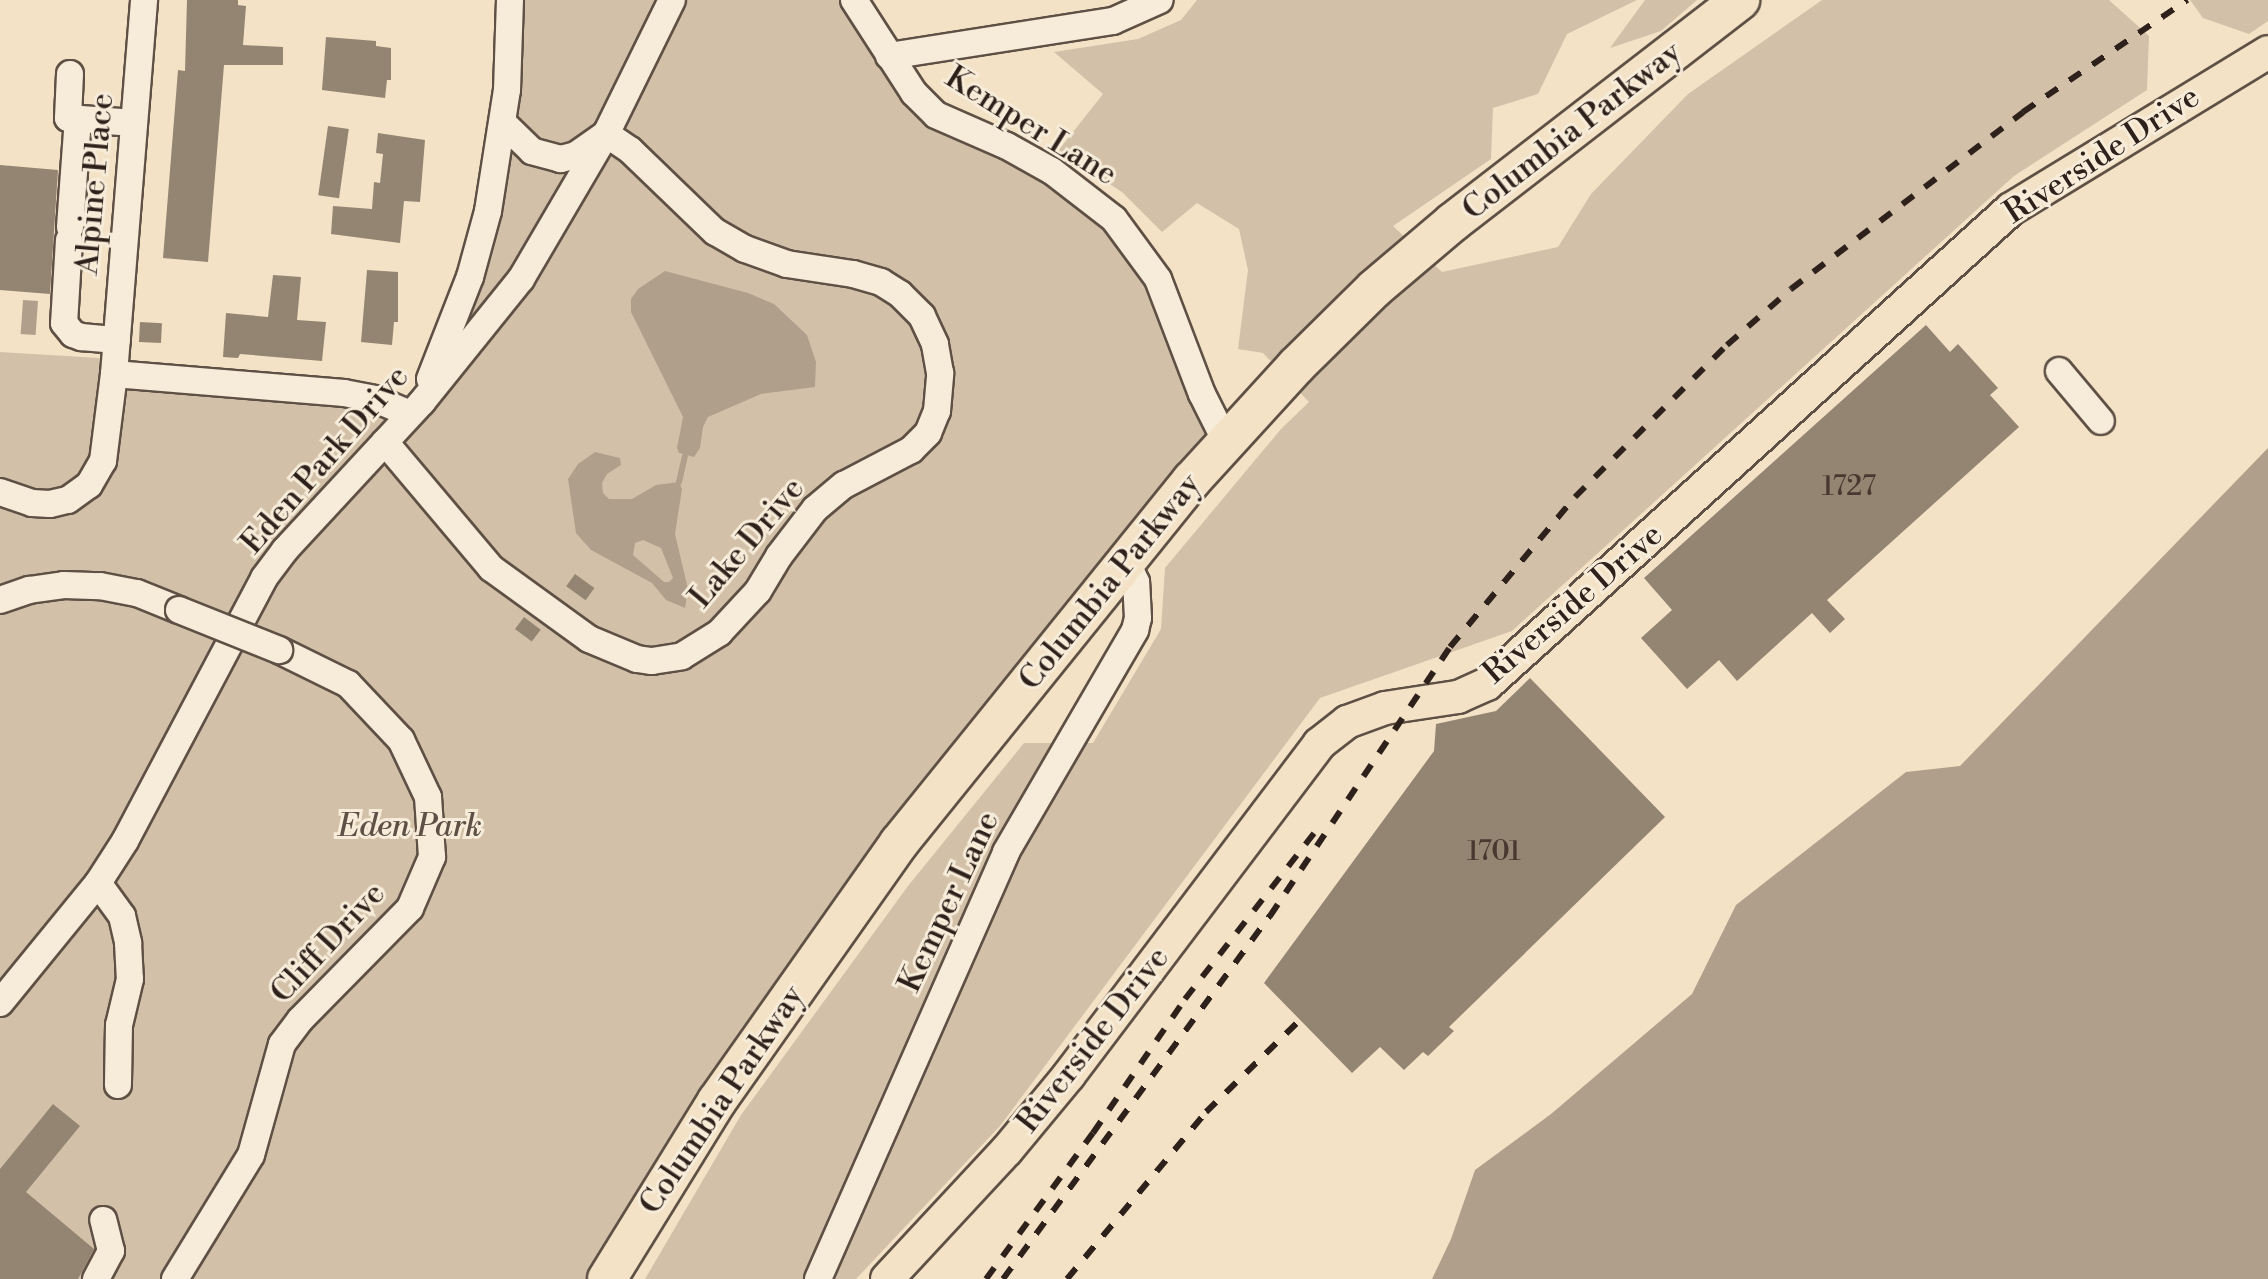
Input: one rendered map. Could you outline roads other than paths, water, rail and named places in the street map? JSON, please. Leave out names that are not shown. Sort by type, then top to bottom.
[{"type":"highway","name":"Columbia Parkway","points":[[607,1279],[717,1101],[899,843],[1226,442],[1374,289],[1451,225],[1740,0]]},
{"type":"main road","name":"Riverside Drive","points":[[887,1279],[1007,1150],[1069,1075],[1319,744],[1347,722],[1385,708],[1458,697],[1487,684],[2011,209],[2268,52]]},
{"type":"street","name":"Alpine Place","points":[[0,492],[32,503],[50,504],[68,500],[89,485],[103,461],[114,374],[144,0]]},
{"type":"street","points":[[114,374],[344,393],[416,408],[470,277],[488,211],[503,123],[510,0]]},
{"type":"street","name":"Eden Park Drive","points":[[0,1003],[98,883],[148,800],[264,578],[285,550],[416,408],[521,279],[606,134],[672,0]]},
{"type":"street","name":"Kemper Lane","points":[[854,0],[914,93],[936,115],[1007,146],[1052,171],[1114,219],[1158,279],[1202,394],[1226,442]]},
{"type":"street","points":[[889,56],[1113,21],[1160,0]]},
{"type":"street","points":[[70,74],[68,118],[134,123]]},
{"type":"street","points":[[78,119],[64,323],[73,334],[81,337],[117,340]]},
{"type":"street","points":[[503,123],[532,151],[561,159],[576,155],[606,134]]},
{"type":"street","name":"Lake Drive","points":[[385,442],[491,568],[589,639],[637,659],[652,661],[682,656],[719,633],[758,591],[815,509],[844,485],[911,450],[928,433],[940,394],[939,357],[929,326],[913,305],[881,282],[787,264],[745,249],[715,232],[630,150],[606,134]]},
{"type":"street","points":[[2059,371],[2101,421]]},
{"type":"street","name":"Kemper Lane","points":[[818,1279],[1006,852],[1135,630],[1138,618],[1136,582],[1126,561]]},
{"type":"street","name":"Cliff Drive","points":[[4,595],[64,585],[100,586],[137,593],[324,669],[348,684],[401,740],[428,797],[432,857],[410,908],[300,1020],[282,1044],[251,1155],[175,1279]]},
{"type":"street","points":[[98,883],[122,916],[128,943],[130,979],[119,1025],[118,1085]]},
{"type":"street","points":[[96,1279],[111,1251],[103,1220]]},
{"type":"waterway","points":[[679,482],[685,457]]},
{"type":"railway","points":[[1003,1279],[1270,916],[1450,647],[1575,497],[1727,345],[1791,289],[2023,112],[2187,0]]},
{"type":"railway","points":[[986,1279],[1093,1133],[1185,999],[1318,828]]},
{"type":"railway","points":[[1067,1279],[1206,1112],[1298,1022]]},
{"type":"park label","name":"Eden Park","points":[[410,826]]}]
